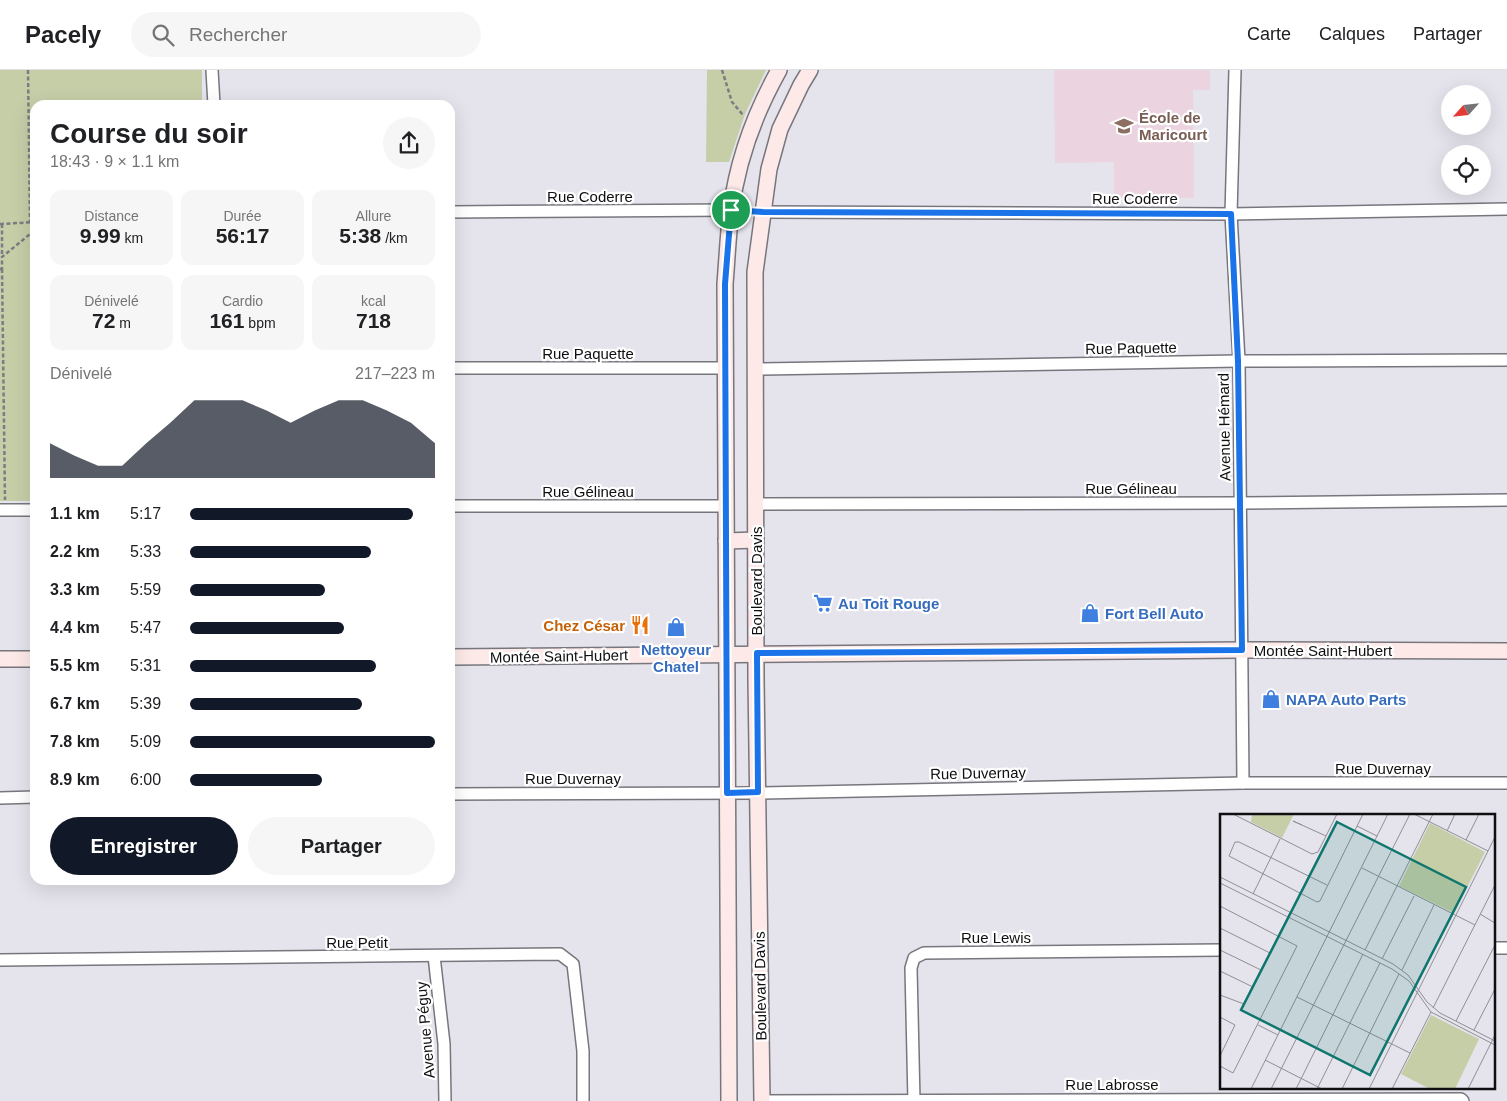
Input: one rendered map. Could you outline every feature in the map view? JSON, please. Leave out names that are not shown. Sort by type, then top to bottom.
[{"type":"street","points":[[212,70],[214,100]]},
{"type":"street","name":"Boulevard Davis","points":[[729,1101],[725,284],[731,210],[743,153],[752,127],[779,70]]},
{"type":"street","name":"Boulevard Davis","points":[[761,1101],[755,272],[768,169],[780,129],[800,85],[810,70]]},
{"type":"street","name":"Avenue Hémard","points":[[1235,70],[1231,214],[1238,361],[1243,783]]},
{"type":"street","name":"Rue Coderre","points":[[763,212],[1231,214],[1507,209]]},
{"type":"street","name":"Rue Coderre","points":[[455,212],[731,210]]},
{"type":"street","name":"Rue Paquette","points":[[756,369],[1238,361],[1507,360]]},
{"type":"street","name":"Rue Paquette","points":[[455,368],[725,368]]},
{"type":"street","name":"Rue Gélineau","points":[[756,504],[1240,503],[1507,500]]},
{"type":"street","name":"Rue Gélineau","points":[[455,506],[726,506]]},
{"type":"street","points":[[3,510],[30,510]]},
{"type":"street","points":[[726,541],[756,540]]},
{"type":"street","name":"Montée Saint-Hubert","points":[[455,657],[1242,650],[1507,651]]},
{"type":"street","points":[[0,659],[30,659]]},
{"type":"street","name":"Rue Duvernay","points":[[455,794],[727,793],[1243,783],[1507,783]]},
{"type":"street","points":[[0,798],[30,797]]},
{"type":"street","points":[[1494,948],[1507,948]]},
{"type":"street","name":"Rue Lewis","points":[[914,1100],[911,968],[914,958],[924,953],[1220,950]]},
{"type":"street","name":"Rue Petit","points":[[0,960],[560,954],[573,964],[583,1051],[583,1101]]},
{"type":"street","name":"Avenue Péguy","points":[[434,956],[444,1044],[445,1101]]},
{"type":"street","name":"Rue Labrosse","points":[[761,1101],[1461,1098],[1463,1101]]},
{"type":"path","points":[[3,510],[1,224],[30,222],[28,70]]},
{"type":"path","points":[[722,70],[732,102],[752,127]]},
{"type":"path","points":[[2,257],[30,234]]},
{"type":"shaded area","name":"École de Maricourt","points":[[1054,70],[1210,70],[1210,90],[1193,90],[1194,198],[1114,198],[1114,162],[1055,163]]},
{"type":"green space","points":[[0,70],[202,70],[202,100],[30,100],[30,501],[0,501]]},
{"type":"green space","points":[[707,70],[766,70],[745,114],[729,162],[706,162]]},
{"type":"place","name":"École de Maricourt","points":[[1124,126]]},
{"type":"place","name":"Au Toit Rouge","points":[[823,603]]},
{"type":"place","name":"Fort Bell Auto","points":[[1090,613]]},
{"type":"place","name":"Chez César","points":[[640,625]]},
{"type":"place","name":"Nettoyeur Chatel","points":[[676,627]]},
{"type":"place","name":"NAPA Auto Parts","points":[[1271,699]]},
{"type":"route","points":[[731,210],[763,212],[1231,214],[1238,361],[1242,650],[757,653],[758,792],[727,793],[725,284],[731,210]]}]
